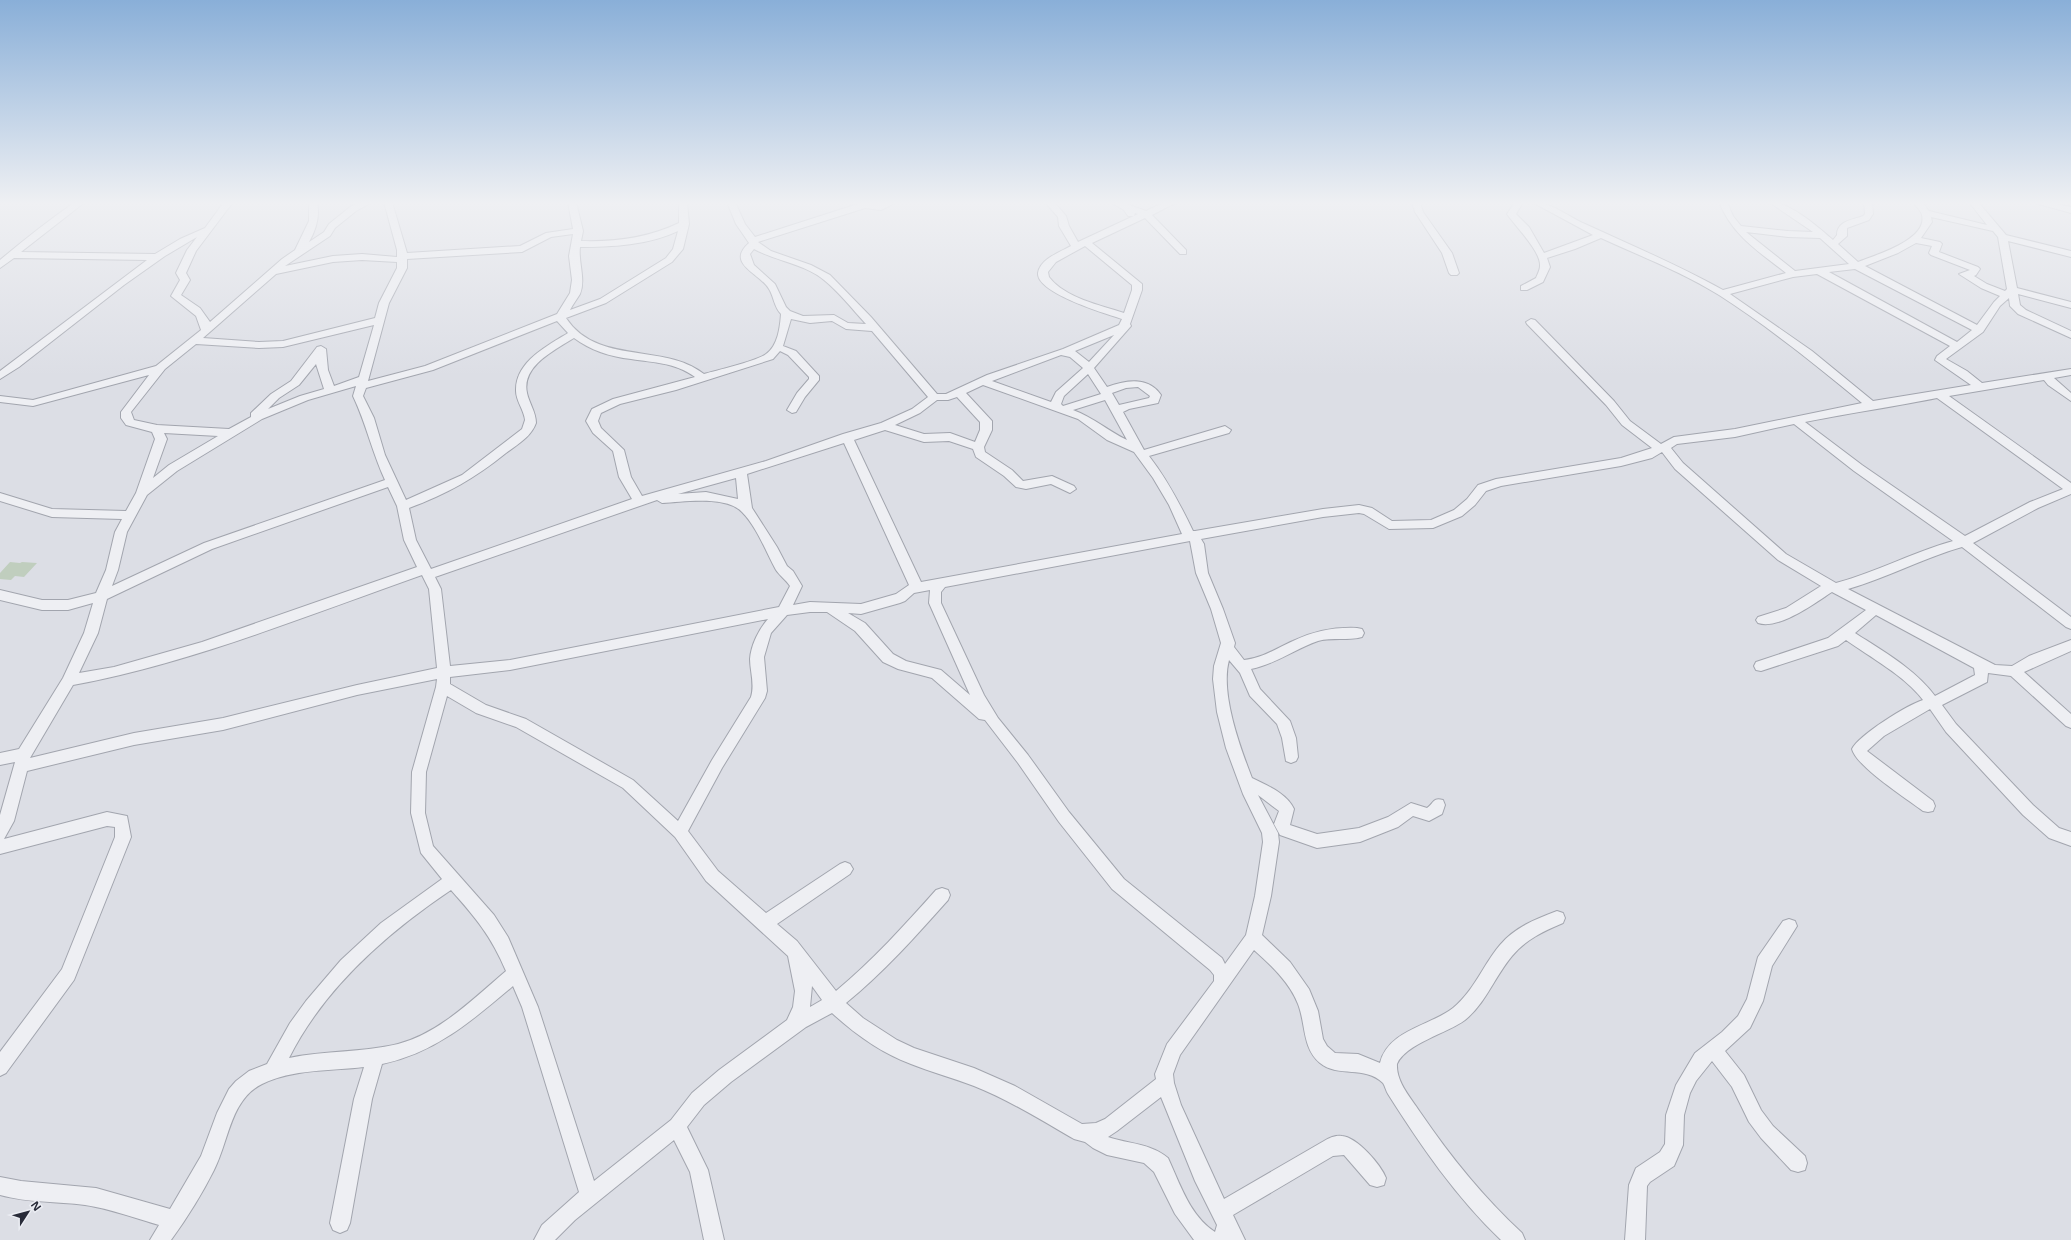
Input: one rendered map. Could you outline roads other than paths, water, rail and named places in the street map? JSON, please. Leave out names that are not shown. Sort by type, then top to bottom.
[{"type":"street","points":[[0,376],[152,260]]},
{"type":"street","points":[[187,260],[181,273],[185,280],[176,296],[195,308],[206,322],[206,331]]},
{"type":"street","points":[[233,433],[157,429],[130,423],[126,418],[126,412],[147,383],[162,367],[195,341],[287,260]]},
{"type":"street","points":[[274,271],[329,260]]},
{"type":"street","points":[[403,260],[402,268],[384,303],[358,396],[369,418],[379,455],[390,482],[403,506],[410,540],[435,589],[443,680],[419,772],[418,813],[426,848],[488,920],[502,942],[516,973],[530,1007],[589,1195]]},
{"type":"street","points":[[560,317],[575,293],[576,260]]},
{"type":"street","points":[[243,426],[281,407],[330,390],[429,368],[603,301],[669,260]]},
{"type":"street","points":[[747,260],[774,287],[782,310],[786,314],[811,321],[834,318],[846,326],[875,328]]},
{"type":"street","points":[[787,260],[820,272],[827,277],[875,328],[929,394],[935,397],[948,397],[983,381],[1053,354],[1064,352],[1127,322]]},
{"type":"street","points":[[1054,260],[1043,270],[1043,277],[1048,285],[1066,295],[1127,322]]},
{"type":"street","points":[[1061,410],[1056,404],[1057,398],[1116,341],[1127,322],[1137,284],[1102,260]]},
{"type":"street","points":[[1449,260],[1454,273]]},
{"type":"street","points":[[1524,288],[1540,280],[1545,267],[1544,260]]},
{"type":"street","points":[[1656,260],[1686,273],[1722,293],[1808,353],[1871,405]]},
{"type":"street","points":[[1774,260],[1792,274]]},
{"type":"street","points":[[1850,260],[1857,266],[1894,287],[1979,330]]},
{"type":"street","points":[[1722,293],[1792,274],[1819,272],[1857,266],[1873,260]]},
{"type":"street","points":[[1952,260],[1975,269],[1973,273],[1964,274],[1984,286],[2009,293],[2048,298],[2071,305]]},
{"type":"street","points":[[2005,260],[2009,293],[2015,306],[2022,312],[2071,335]]},
{"type":"street","points":[[1819,272],[1957,346]]},
{"type":"street","points":[[1980,386],[1963,373],[1940,360],[1979,330],[1997,304],[2009,293]]},
{"type":"street","points":[[639,501],[619,464],[618,450],[597,430],[592,421],[593,416],[603,406],[617,400],[672,388],[765,359],[772,355],[778,346],[786,328],[786,314]]},
{"type":"street","points":[[560,317],[565,326],[573,334],[604,349],[625,355],[668,360],[684,366],[703,379]]},
{"type":"street","points":[[195,341],[259,345],[283,344],[380,320]]},
{"type":"street","points":[[1531,322],[1610,403],[1626,423],[1662,448],[1679,466],[1782,557],[1833,587],[1981,665],[1994,670],[2014,671],[2034,660],[2071,645]]},
{"type":"street","points":[[403,506],[438,493],[475,472],[521,436],[530,426],[531,421],[520,395],[520,384],[523,373],[531,363],[573,334]]},
{"type":"street","points":[[323,335],[321,351],[323,376],[330,390]]},
{"type":"street","points":[[1079,359],[1078,349],[1084,343]]},
{"type":"street","points":[[778,346],[792,353],[814,376],[814,380],[800,395],[792,410]]},
{"type":"street","points":[[142,493],[173,468],[243,426],[275,396],[295,383],[321,351]]},
{"type":"street","points":[[1064,352],[1068,352],[1079,359],[1089,368],[1107,394],[1140,452],[1167,490],[1191,536],[1198,544],[1202,573],[1225,630],[1228,643],[1221,666],[1224,712],[1233,748],[1270,833],[1271,842],[1263,896],[1253,938],[1173,1050],[1166,1064],[1165,1083],[1173,1107],[1226,1229],[1330,1147],[1342,1145],[1350,1148],[1377,1178]]},
{"type":"street","points":[[0,399],[33,403],[52,399],[162,367]]},
{"type":"street","points":[[0,759],[23,760],[223,724],[357,690],[443,680],[510,665],[783,611],[810,607],[861,609],[882,605],[902,597],[907,590],[1191,536],[1346,509],[1368,511],[1389,525],[1405,526],[1433,524],[1458,513],[1471,502],[1482,488],[1500,482],[1621,462],[1648,455],[1674,441],[1734,433],[1871,405],[1899,402],[1980,386],[2071,372]]},
{"type":"street","points":[[2046,375],[2052,383],[2071,398]]},
{"type":"street","points":[[983,381],[1082,417],[1111,437],[1140,452],[1225,430]]},
{"type":"street","points":[[1061,410],[1137,382],[1148,387],[1156,395],[1154,401],[1126,406],[1116,411]]},
{"type":"street","points":[[960,392],[986,421],[986,430],[978,447],[980,454],[1008,473],[1020,484],[1026,485],[1052,480],[1070,489]]},
{"type":"street","points":[[1939,394],[2071,490]]},
{"type":"street","points":[[70,680],[114,672],[204,646],[639,501],[770,464],[884,426],[916,412],[935,397]]},
{"type":"street","points":[[1795,420],[1858,468],[1964,542],[2071,624]]},
{"type":"street","points":[[884,426],[924,438],[950,437],[978,447]]},
{"type":"street","points":[[0,834],[6,821],[23,760],[70,680],[91,633],[101,596],[112,570],[121,532],[142,493],[161,439],[157,429]]},
{"type":"street","points":[[848,437],[890,524],[917,588]]},
{"type":"street","points":[[680,832],[717,764],[758,698],[760,691],[757,657],[760,645],[765,631],[783,611],[796,586],[789,574],[782,569],[773,550],[746,508],[742,488],[741,471]]},
{"type":"street","points":[[0,595],[42,605],[68,605],[101,596],[208,546],[390,482]]},
{"type":"street","points":[[1763,620],[1776,618],[1795,610],[1833,587],[1871,578],[1936,550],[1964,542],[2034,505],[2071,490]]},
{"type":"street","points":[[652,498],[671,500],[706,496],[732,501],[746,508]]},
{"type":"street","points":[[0,497],[52,513],[129,515]]},
{"type":"street","points":[[941,583],[935,592],[935,603],[967,677],[993,722],[1107,871],[1133,897],[1216,964],[1222,973],[1222,983]]},
{"type":"street","points":[[831,609],[860,627],[888,658],[936,674],[993,722]]},
{"type":"street","points":[[1761,666],[1833,642],[1875,609]]},
{"type":"street","points":[[1241,665],[1251,665],[1270,659],[1304,641],[1327,633],[1357,633]]},
{"type":"street","points":[[1846,633],[1913,681],[1923,690],[1951,728],[2028,810],[2054,833],[2071,839]]},
{"type":"street","points":[[1227,648],[1241,665],[1255,692],[1283,721],[1289,738],[1292,757]]},
{"type":"street","points":[[1928,806],[1867,760],[1859,749],[1879,732],[1906,715],[1982,678],[1981,665]]},
{"type":"street","points":[[2014,671],[2071,722]]},
{"type":"street","points":[[443,680],[481,709],[521,723],[628,784],[680,832],[712,876],[792,946],[838,1008],[857,1024],[891,1046],[911,1056],[974,1077],[1009,1092],[1080,1133],[1090,1134],[1111,1125],[1165,1083]]},
{"type":"street","points":[[1247,783],[1267,792],[1287,809],[1282,824],[1285,830],[1317,841],[1360,835],[1393,822],[1411,809],[1429,815],[1437,809],[1438,805]]},
{"type":"street","points":[[0,847],[107,820],[122,821],[123,837],[68,974],[0,1067]]},
{"type":"street","points":[[765,923],[846,869]]},
{"type":"street","points":[[274,1069],[295,1030],[338,975],[389,925],[408,909],[453,880]]},
{"type":"street","points":[[544,1240],[554,1227],[589,1195],[677,1126],[698,1099],[725,1076],[811,1014],[835,1002],[885,959],[942,895]]},
{"type":"street","points":[[1515,1240],[1475,1200],[1448,1169],[1405,1105],[1389,1077],[1388,1067],[1390,1057],[1398,1048],[1459,1014],[1473,1000],[1505,951],[1515,940],[1534,930],[1540,925],[1557,918]]},
{"type":"street","points":[[1635,1240],[1638,1185],[1643,1175],[1667,1159],[1674,1145],[1675,1115],[1682,1091],[1690,1075],[1701,1059],[1728,1038],[1744,1022],[1755,1001],[1764,963],[1789,926]]},
{"type":"street","points":[[1253,938],[1273,956],[1304,998],[1307,1003],[1317,1046],[1325,1057],[1335,1063],[1359,1063],[1389,1077]]},
{"type":"street","points":[[791,1028],[802,1009],[804,997],[799,966],[792,946]]},
{"type":"street","points":[[0,1186],[25,1192],[85,1196],[116,1201],[153,1214],[167,1232],[208,1163],[232,1099],[243,1086],[258,1076],[274,1069],[400,1052],[422,1043],[442,1032],[516,973]]},
{"type":"street","points":[[1713,1049],[1738,1081],[1755,1116],[1767,1132],[1798,1163]]},
{"type":"street","points":[[340,1223],[351,1172],[364,1091],[376,1056]]},
{"type":"street","points":[[677,1126],[699,1170],[714,1240]]},
{"type":"street","points":[[1090,1134],[1099,1142],[1113,1148],[1155,1158],[1161,1165],[1191,1222],[1201,1235],[1210,1240]]}]
